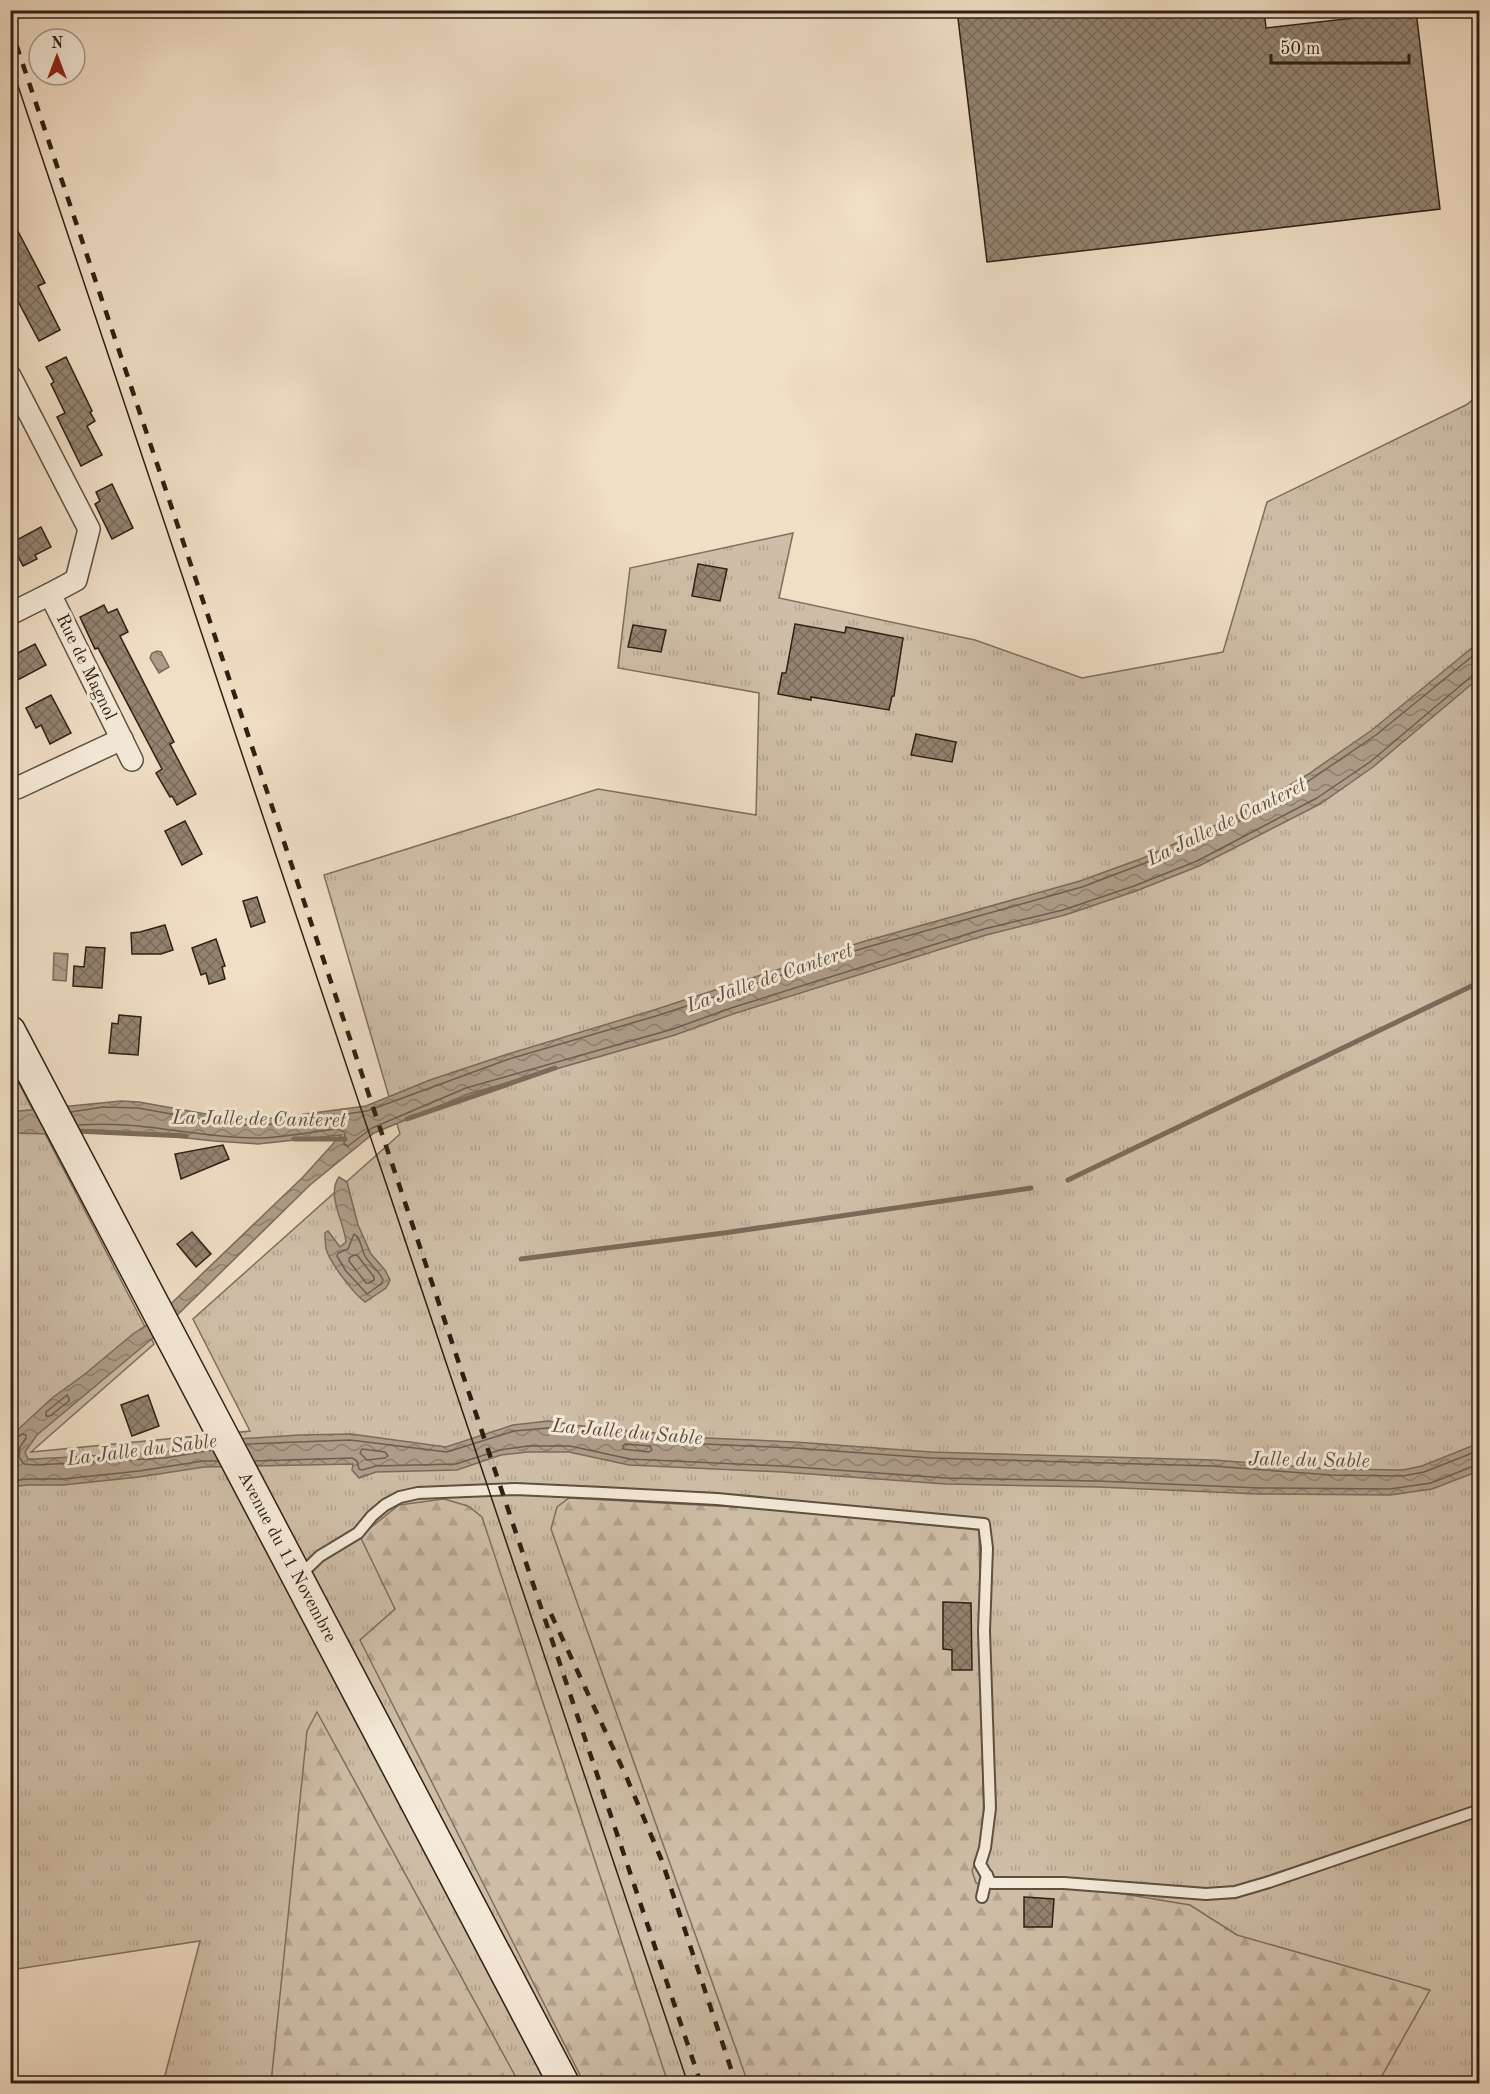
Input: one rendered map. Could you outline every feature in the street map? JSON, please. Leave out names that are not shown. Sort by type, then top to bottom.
[{"type":"main road","name":"Avenue du 11 Novembre","points":[[10,1031],[172,1335],[297,1578],[564,2084]]},
{"type":"street","name":"Rue de Magnol","points":[[10,376],[89,529],[76,580],[10,614]]},
{"type":"street","name":"Rue de Magnol","points":[[50,594],[132,760]]},
{"type":"street","name":"Rue de Magnol","points":[[16,788],[122,739]]},
{"type":"lane","points":[[297,1578],[320,1556],[358,1533],[385,1505],[400,1497],[418,1493],[515,1489],[717,1499],[984,1524],[987,1548],[984,1631],[990,1808],[985,1848],[980,1864],[991,1883],[1088,1884],[1206,1894],[1235,1892],[1479,1810]]},
{"type":"lane","points":[[982,1897],[987,1875]]},
{"type":"green space","points":[[1479,395],[1479,2083],[163,2083],[200,1941],[11,1970],[10,1066],[154,1344],[31,1452],[250,1431],[193,1319],[400,1134],[324,875],[598,789],[756,815],[759,693],[618,668],[630,568],[793,533],[779,598],[975,640],[1082,678],[1223,652],[1267,502],[1466,405]]},
{"type":"green space","points":[[569,1498],[775,1509],[979,1530],[984,1831],[972,1871],[976,1883],[993,1888],[1093,1889],[1190,1905],[1237,1935],[1430,1990],[1378,2083],[748,2083],[551,1529],[557,1507]]},
{"type":"green space","points":[[444,1499],[468,1506],[482,1517],[668,2083],[584,2083],[360,1640],[395,1609],[360,1536],[399,1505]]},
{"type":"green space","points":[[317,1712],[519,2083],[271,2083],[307,1731]]},
{"type":"water","name":"La Jalle du Sable","points":[[1479,642],[1479,678],[1373,767],[1320,804],[1199,866],[1136,891],[1065,915],[986,935],[733,1014],[675,1035],[468,1094],[374,1133],[310,1185],[160,1332],[37,1435],[25,1452],[28,1459],[34,1459],[165,1452],[237,1439],[351,1434],[446,1447],[513,1425],[548,1421],[683,1437],[931,1452],[1213,1460],[1331,1469],[1403,1470],[1422,1466],[1479,1443],[1479,1471],[1432,1489],[1390,1495],[1259,1494],[1098,1487],[946,1484],[782,1472],[629,1465],[569,1452],[528,1452],[501,1455],[457,1470],[376,1472],[359,1478],[352,1470],[353,1464],[204,1467],[63,1485],[11,1487],[11,1436],[52,1398],[154,1320],[303,1177],[341,1135],[258,1144],[89,1130],[53,1134],[11,1133],[10,1112],[121,1101],[246,1119],[275,1118],[366,1106],[430,1080],[508,1054],[654,1010],[862,942],[1080,881],[1143,858],[1236,816],[1307,775],[1372,730]]},
{"type":"water","points":[[161,652],[169,667],[159,673],[150,658],[152,653]]},
{"type":"water","points":[[54,953],[68,954],[66,981],[53,980]]},
{"type":"water","points":[[339,1177],[347,1182],[358,1225],[371,1254],[385,1270],[390,1280],[386,1288],[365,1302],[338,1272],[327,1252],[325,1233],[328,1231],[340,1247],[346,1242],[334,1192]]},
{"type":"building","points":[[957,10],[1264,10],[1266,28],[1416,11],[1440,209],[987,262]]},
{"type":"building","points":[[10,216],[45,283],[38,286],[60,330],[39,341],[10,286]]},
{"type":"building","points":[[66,357],[92,411],[90,412],[95,421],[87,426],[102,455],[81,466],[57,417],[65,413],[51,384],[54,382],[46,367]]},
{"type":"building","points":[[112,484],[133,528],[112,539],[95,504],[100,501],[96,492]]},
{"type":"building","points":[[41,527],[51,547],[35,555],[37,559],[23,566],[11,543]]},
{"type":"building","points":[[698,564],[727,569],[720,601],[692,596]]},
{"type":"building","points":[[104,605],[108,613],[117,609],[128,632],[120,636],[174,742],[170,744],[196,794],[177,805],[156,773],[162,769],[98,648],[95,649],[80,617]]},
{"type":"building","points":[[795,624],[845,633],[846,627],[903,638],[894,696],[892,696],[889,710],[778,694],[782,673],[786,673]]},
{"type":"building","points":[[633,625],[666,630],[661,652],[628,647]]},
{"type":"building","points":[[35,644],[46,665],[10,684],[10,657]]},
{"type":"building","points":[[51,695],[71,733],[50,744],[41,725],[36,728],[26,708]]},
{"type":"building","points":[[916,734],[956,742],[952,762],[911,755]]},
{"type":"building","points":[[185,821],[202,854],[182,865],[165,831]]},
{"type":"building","points":[[257,897],[265,922],[251,927],[243,901]]},
{"type":"building","points":[[165,925],[173,950],[161,954],[132,954],[131,933]]},
{"type":"building","points":[[216,939],[225,966],[222,967],[225,979],[209,984],[206,973],[201,975],[192,948]]},
{"type":"building","points":[[86,947],[105,948],[102,988],[73,986],[74,966],[84,967]]},
{"type":"building","points":[[119,1015],[141,1017],[138,1055],[109,1053],[112,1023],[118,1024]]},
{"type":"building","points":[[223,1145],[229,1159],[181,1179],[175,1154]]},
{"type":"building","points":[[192,1232],[211,1254],[196,1267],[177,1244]]},
{"type":"building","points":[[148,1395],[159,1426],[132,1436],[121,1405]]},
{"type":"building","points":[[943,1602],[971,1603],[972,1670],[952,1670],[952,1650],[943,1649]]},
{"type":"building","points":[[1024,1897],[1054,1899],[1052,1927],[1024,1927]]},
{"type":"waterway","points":[[1068,1180],[1480,982]]},
{"type":"waterway","name":"La Jalle de Canteret","points":[[407,1119],[555,1068]]},
{"type":"waterway","name":"La Jalle de Canteret","points":[[75,1131],[186,1136]]},
{"type":"waterway","name":"La Jalle de Canteret","points":[[294,1139],[345,1139]]},
{"type":"waterway","points":[[521,1259],[724,1233],[1031,1188]]},
{"type":"tram line","points":[[10,62],[688,2084]]},
{"type":"railway","points":[[10,26],[701,2084]]},
{"type":"railway","points":[[551,1614],[626,1776],[662,1861],[736,2084]]},
{"type":"water label","name":"Jalle du Sable","points":[[1309,1461]]}]
